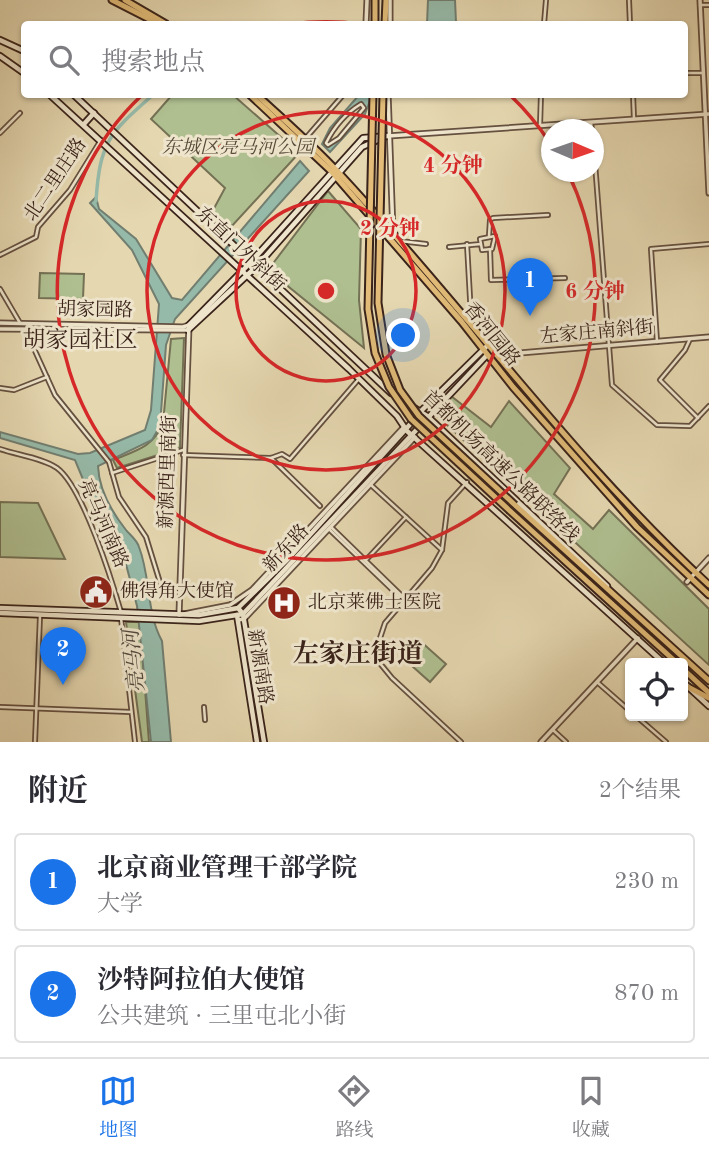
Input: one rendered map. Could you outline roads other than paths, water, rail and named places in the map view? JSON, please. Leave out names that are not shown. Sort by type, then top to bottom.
[{"type":"highway","points":[[112,0],[153,21]]},
{"type":"highway","points":[[125,0],[135,2],[162,21]]},
{"type":"highway","points":[[374,21],[375,0]]},
{"type":"highway","points":[[387,21],[388,0]]},
{"type":"highway","name":"香河园路","points":[[255,98],[307,143]]},
{"type":"highway","name":"香河园路","points":[[260,98],[336,172],[395,238],[467,320],[485,347],[487,355],[637,527],[709,594]]},
{"type":"highway","name":"首都机场高速公路联络线","points":[[373,98],[368,309],[375,353],[389,387],[411,419],[672,658]]},
{"type":"highway","name":"首都机场高速公路联络线","points":[[386,98],[378,303],[386,355],[400,390],[419,416],[709,681]]},
{"type":"highway","name":"香河园路","points":[[336,172],[485,347],[496,355],[691,578],[709,586]]},
{"type":"highway","points":[[688,674],[709,693]]},
{"type":"highway","points":[[688,686],[709,698]]},
{"type":"main road","points":[[0,40],[21,50]]},
{"type":"main road","points":[[0,57],[21,70]]},
{"type":"main road","name":"东直门外斜街","points":[[54,98],[360,379],[410,432],[659,658]]},
{"type":"main road","name":"东直门外斜街","points":[[77,98],[396,397],[427,416],[599,576],[622,602]]},
{"type":"main road","points":[[84,124],[94,113]]},
{"type":"main road","points":[[186,328],[362,147],[388,136]]},
{"type":"main road","points":[[186,328],[256,267],[336,172]]},
{"type":"main road","points":[[410,432],[421,411],[485,347]]},
{"type":"main road","name":"新东路","points":[[238,608],[256,593],[487,355]]},
{"type":"main road","name":"新东路","points":[[240,617],[410,432]]},
{"type":"main road","points":[[0,608],[216,620],[240,617]]},
{"type":"main road","points":[[159,617],[215,613],[238,608]]},
{"type":"main road","name":"新源南路","points":[[238,608],[264,742]]},
{"type":"main road","points":[[0,613],[121,615]]},
{"type":"main road","name":"新源南路","points":[[240,617],[257,742]]},
{"type":"main road","points":[[688,688],[709,706]]},
{"type":"street","points":[[366,21],[367,0]]},
{"type":"street","points":[[544,21],[546,0]]},
{"type":"street","points":[[629,0],[630,21]]},
{"type":"street","points":[[709,5],[700,3],[709,193]]},
{"type":"street","points":[[688,73],[702,73]]},
{"type":"street","points":[[307,143],[341,98]]},
{"type":"street","points":[[386,98],[395,238],[426,244]]},
{"type":"street","points":[[388,136],[540,126],[541,98]]},
{"type":"street","points":[[633,98],[634,119]]},
{"type":"street","points":[[361,104],[364,108],[358,117],[328,145],[326,143],[334,130],[351,110],[361,104]]},
{"type":"street","points":[[0,133],[20,113]]},
{"type":"street","points":[[604,121],[706,114]]},
{"type":"street","name":"北二里庄路","points":[[0,256],[36,237],[38,227],[70,190],[101,139]]},
{"type":"street","points":[[595,182],[612,385],[657,425],[690,426],[709,406]]},
{"type":"street","points":[[489,236],[493,218],[548,215]]},
{"type":"street","points":[[490,249],[482,250],[480,239],[495,236],[495,243],[490,249],[491,280],[565,278]]},
{"type":"street","points":[[467,244],[471,316],[467,320]]},
{"type":"street","points":[[449,247],[481,244]]},
{"type":"street","points":[[657,342],[652,249],[709,244]]},
{"type":"street","points":[[0,289],[25,329],[55,395],[109,461],[119,496],[146,537],[162,589],[180,593]]},
{"type":"street","name":"胡家园路","points":[[0,326],[21,324],[153,329]]},
{"type":"street","name":"胡家园路","points":[[0,326],[25,329],[186,328]]},
{"type":"street","name":"新源西里南街","points":[[179,615],[186,328]]},
{"type":"street","name":"左家庄南斜街","points":[[487,355],[709,337]]},
{"type":"street","points":[[690,339],[685,350],[660,380],[698,418]]},
{"type":"street","points":[[0,388],[14,390],[47,377]]},
{"type":"street","points":[[112,473],[183,453],[271,458],[282,454],[290,459],[360,379]]},
{"type":"street","points":[[240,617],[331,529],[371,485],[410,432]]},
{"type":"street","points":[[179,615],[230,605],[252,590],[410,432]]},
{"type":"street","name":"亮马河南路","points":[[0,449],[57,467],[68,481],[106,558],[121,615],[135,742]]},
{"type":"street","points":[[271,458],[320,506]]},
{"type":"street","points":[[461,742],[392,678],[374,656],[384,623],[432,568],[442,551],[448,503],[467,482]]},
{"type":"street","points":[[371,485],[442,551]]},
{"type":"street","points":[[365,562],[406,517]]},
{"type":"street","points":[[331,529],[404,600]]},
{"type":"street","points":[[691,578],[709,558]]},
{"type":"street","points":[[35,742],[40,614]]},
{"type":"street","points":[[541,742],[638,638]]},
{"type":"street","points":[[597,682],[625,707]]},
{"type":"street","points":[[0,706],[131,712]]},
{"type":"street","points":[[204,707],[205,720]]},
{"type":"street","points":[[642,721],[666,742]]},
{"type":"street","points":[[553,730],[566,742]]},
{"type":"waterway","points":[[96,201],[101,164],[110,139],[150,98]]},
{"type":"place","name":"北京商业管理干部学院","points":[[530,316]]},
{"type":"place","name":"佛得角大使馆","points":[[96,592]]},
{"type":"place","name":"北京莱佛士医院","points":[[284,603]]},
{"type":"place","name":"沙特阿拉伯大使馆","points":[[63,685]]},
{"type":"district","name":"胡家园社区","points":[[80,340]]},
{"type":"district","name":"左家庄街道","points":[[358,655]]},
{"type":"park label","name":"东城区亮马河公园","points":[[238,148]]},
{"type":"water label","name":"亮马河","points":[[135,661]]}]
